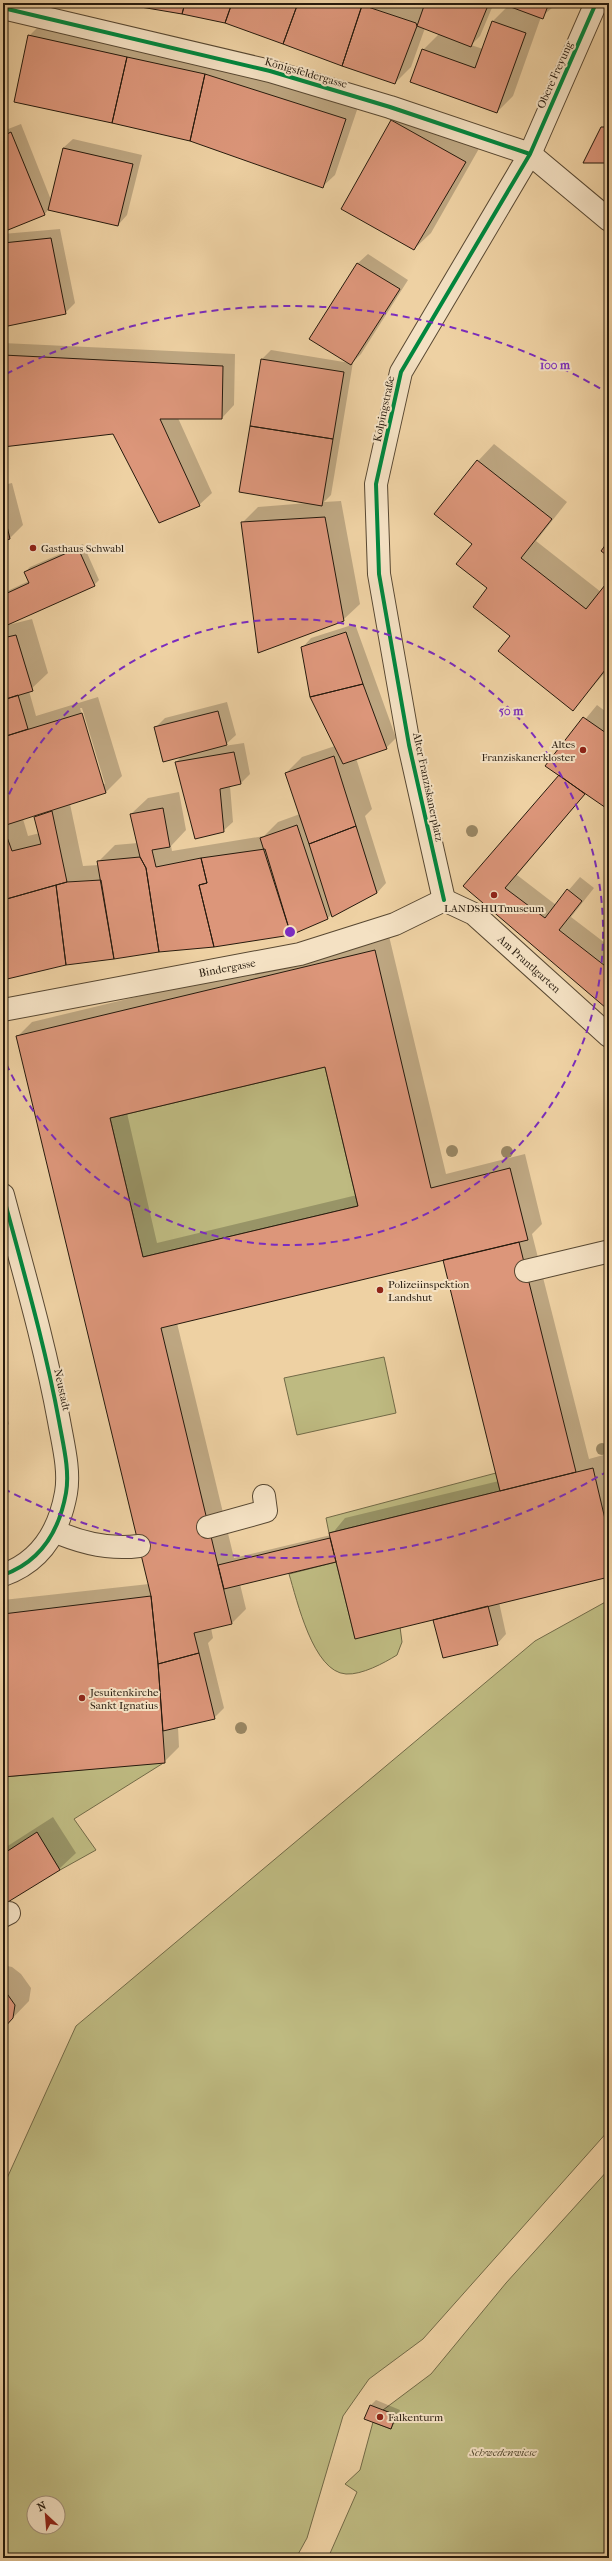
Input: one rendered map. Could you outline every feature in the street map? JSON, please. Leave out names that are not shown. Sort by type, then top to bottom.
[{"type":"street","name":"Obere Freyung","points":[[530,154],[596,3]]},
{"type":"street","name":"Königsfeldergasse","points":[[3,8],[270,71],[390,106],[530,154]]},
{"type":"street","points":[[530,154],[609,220]]},
{"type":"street","name":"Kolpingstraße","points":[[397,678],[379,574],[376,484],[401,372],[530,154]]},
{"type":"street","name":"Alter Franziskanerplatz","points":[[397,678],[409,745],[444,900]]},
{"type":"street","name":"Bindergasse","points":[[3,1010],[300,954],[395,924],[444,900]]},
{"type":"street","name":"Am Prantlgarten","points":[[444,900],[474,914],[609,1036]]},
{"type":"street","name":"Neustadt","points":[[3,1195],[52,1381],[65,1456],[66,1492],[59,1520],[54,1531],[36,1556],[25,1566],[7,1574]]},
{"type":"street","points":[[526,1272],[606,1252]]},
{"type":"street","points":[[208,1527],[266,1510],[264,1496]]},
{"type":"street","points":[[54,1531],[73,1540],[120,1549],[138,1546]]},
{"type":"green space","points":[[325,1067],[358,1206],[143,1257],[110,1118]]},
{"type":"green space","points":[[384,1357],[396,1413],[297,1435],[284,1378]]},
{"type":"green space","points":[[496,1473],[500,1491],[329,1533],[326,1518]]},
{"type":"green space","points":[[336,1562],[355,1638],[400,1627],[402,1642],[397,1655],[373,1668],[359,1673],[346,1674],[334,1670],[324,1661],[308,1633],[289,1574]]},
{"type":"green space","points":[[609,1600],[609,2130],[423,2339],[369,2379],[343,2416],[307,2538],[296,2558],[3,2558],[3,2187],[76,2026],[535,1641]]},
{"type":"green space","points":[[165,1762],[74,1819],[96,1850],[60,1870],[37,1833],[3,1854],[3,1777]]},
{"type":"green space","name":"Schwedenwiese","points":[[609,2169],[609,2558],[328,2558],[357,2492],[345,2484],[360,2470],[373,2422],[391,2429],[396,2415],[383,2410],[431,2374],[506,2283]]},
{"type":"building","points":[[117,3],[185,3],[182,14]]},
{"type":"building","points":[[185,3],[232,3],[225,23],[182,14]]},
{"type":"building","points":[[232,3],[298,3],[283,44],[225,23]]},
{"type":"building","points":[[298,3],[363,3],[342,66],[283,44]]},
{"type":"building","points":[[425,3],[489,3],[471,47],[417,26]]},
{"type":"building","points":[[500,3],[549,3],[543,19]]},
{"type":"building","points":[[362,5],[416,23],[417,26],[395,84],[342,66]]},
{"type":"building","points":[[492,21],[526,33],[497,113],[410,82],[422,49],[475,68]]},
{"type":"building","points":[[28,35],[127,57],[112,123],[14,102]]},
{"type":"building","points":[[127,57],[205,74],[190,141],[112,123]]},
{"type":"building","points":[[205,74],[346,119],[323,188],[190,141]]},
{"type":"building","points":[[391,120],[466,162],[414,250],[341,209]]},
{"type":"building","points":[[601,127],[609,127],[609,163],[583,163]]},
{"type":"building","points":[[11,132],[45,215],[3,232],[3,136]]},
{"type":"building","points":[[63,148],[133,164],[118,226],[48,210]]},
{"type":"building","points":[[51,238],[66,314],[3,327],[3,243]]},
{"type":"building","points":[[357,263],[400,289],[351,365],[309,339]]},
{"type":"building","points":[[3,355],[223,366],[222,419],[160,419],[200,506],[159,523],[113,434],[3,447]]},
{"type":"building","points":[[261,359],[344,372],[333,439],[250,426]]},
{"type":"building","points":[[250,426],[333,439],[322,506],[239,492]]},
{"type":"building","points":[[477,460],[552,519],[521,558],[586,609],[609,580],[609,665],[573,711],[498,651],[510,636],[473,607],[487,588],[456,564],[472,544],[434,514]]},
{"type":"building","points":[[3,509],[10,539],[3,541]]},
{"type":"building","points":[[325,517],[344,621],[258,653],[241,522]]},
{"type":"building","points":[[609,540],[609,557],[601,551]]},
{"type":"building","points":[[78,548],[95,586],[3,627],[3,595],[29,583],[24,572]]},
{"type":"building","points":[[346,632],[363,684],[310,697],[301,647]]},
{"type":"building","points":[[16,635],[33,691],[3,700],[3,638]]},
{"type":"building","points":[[363,684],[387,749],[343,764],[310,697]]},
{"type":"building","points":[[18,695],[28,729],[3,737],[3,700]]},
{"type":"building","points":[[218,711],[227,745],[163,762],[154,727]]},
{"type":"building","points":[[82,713],[106,793],[3,826],[3,737]]},
{"type":"building","name":"Altes Franziskanerkloster","points":[[583,717],[609,735],[609,810],[545,766]]},
{"type":"building","points":[[234,752],[241,784],[220,789],[224,832],[195,839],[175,762]]},
{"type":"building","points":[[334,756],[356,826],[309,844],[285,773]]},
{"type":"building","name":"LANDSHUTmuseum","points":[[559,775],[585,794],[505,888],[545,918],[567,889],[582,901],[559,930],[609,969],[609,1004],[606,1008],[463,886]]},
{"type":"building","points":[[163,808],[170,847],[152,850],[156,867],[201,858],[207,883],[199,885],[214,947],[159,952],[146,868],[140,857],[130,814]]},
{"type":"building","points":[[52,811],[67,882],[3,900],[3,826],[12,851],[41,844],[34,817]]},
{"type":"building","points":[[297,825],[328,919],[291,935],[260,838]]},
{"type":"building","points":[[356,826],[377,893],[332,917],[309,844]]},
{"type":"building","points":[[265,849],[291,935],[214,947],[199,885],[207,883],[201,858]]},
{"type":"building","points":[[140,857],[146,868],[159,952],[114,959],[97,861]]},
{"type":"building","points":[[101,880],[114,959],[66,965],[56,885],[67,882]]},
{"type":"building","points":[[56,885],[66,965],[3,980],[3,900]]},
{"type":"building","points":[[375,950],[431,1188],[510,1168],[528,1240],[161,1328],[232,1624],[194,1633],[199,1653],[158,1664],[151,1596],[16,1036]],"holes":[[[325,1067],[358,1206],[143,1257],[110,1118]]]},
{"type":"building","points":[[519,1242],[576,1472],[500,1491],[443,1260]]},
{"type":"building","points":[[593,1468],[609,1536],[609,1577],[355,1639],[329,1533]]},
{"type":"building","points":[[330,1538],[336,1562],[224,1589],[218,1565]]},
{"type":"building","name":"Jesuitenkirche Sankt Ignatius","points":[[151,1596],[158,1663],[165,1763],[3,1777],[3,1614]]},
{"type":"building","points":[[488,1606],[498,1645],[443,1658],[433,1620]]},
{"type":"building","points":[[199,1653],[215,1719],[163,1731],[158,1664]]},
{"type":"building","points":[[37,1832],[60,1870],[3,1905],[3,1854]]},
{"type":"building","points":[[3,1988],[15,2005],[13,2018],[3,2029]]},
{"type":"building","name":"Falkenturm","points":[[370,2405],[396,2415],[391,2429],[364,2419]]},
{"type":"cycle path","points":[[444,900],[409,745],[379,574],[376,484],[401,372],[530,154],[596,3]]},
{"type":"cycle path","points":[[3,8],[270,71],[390,107],[530,154]]},
{"type":"cycle path","points":[[3,1195],[47,1364],[67,1466],[66,1493],[63,1507],[53,1533],[37,1554],[16,1569],[3,1575]]},
{"type":"place","name":"Gasthaus Schwabl","points":[[33,548]]},
{"type":"place","name":"Altes Franziskanerkloster","points":[[583,750]]},
{"type":"place","name":"LANDSHUTmuseum","points":[[494,895]]},
{"type":"place","name":"Polizeiinspektion Landshut","points":[[380,1290]]},
{"type":"place","name":"Jesuitenkirche Sankt Ignatius","points":[[82,1698]]},
{"type":"place","name":"Falkenturm","points":[[380,2417]]}]
